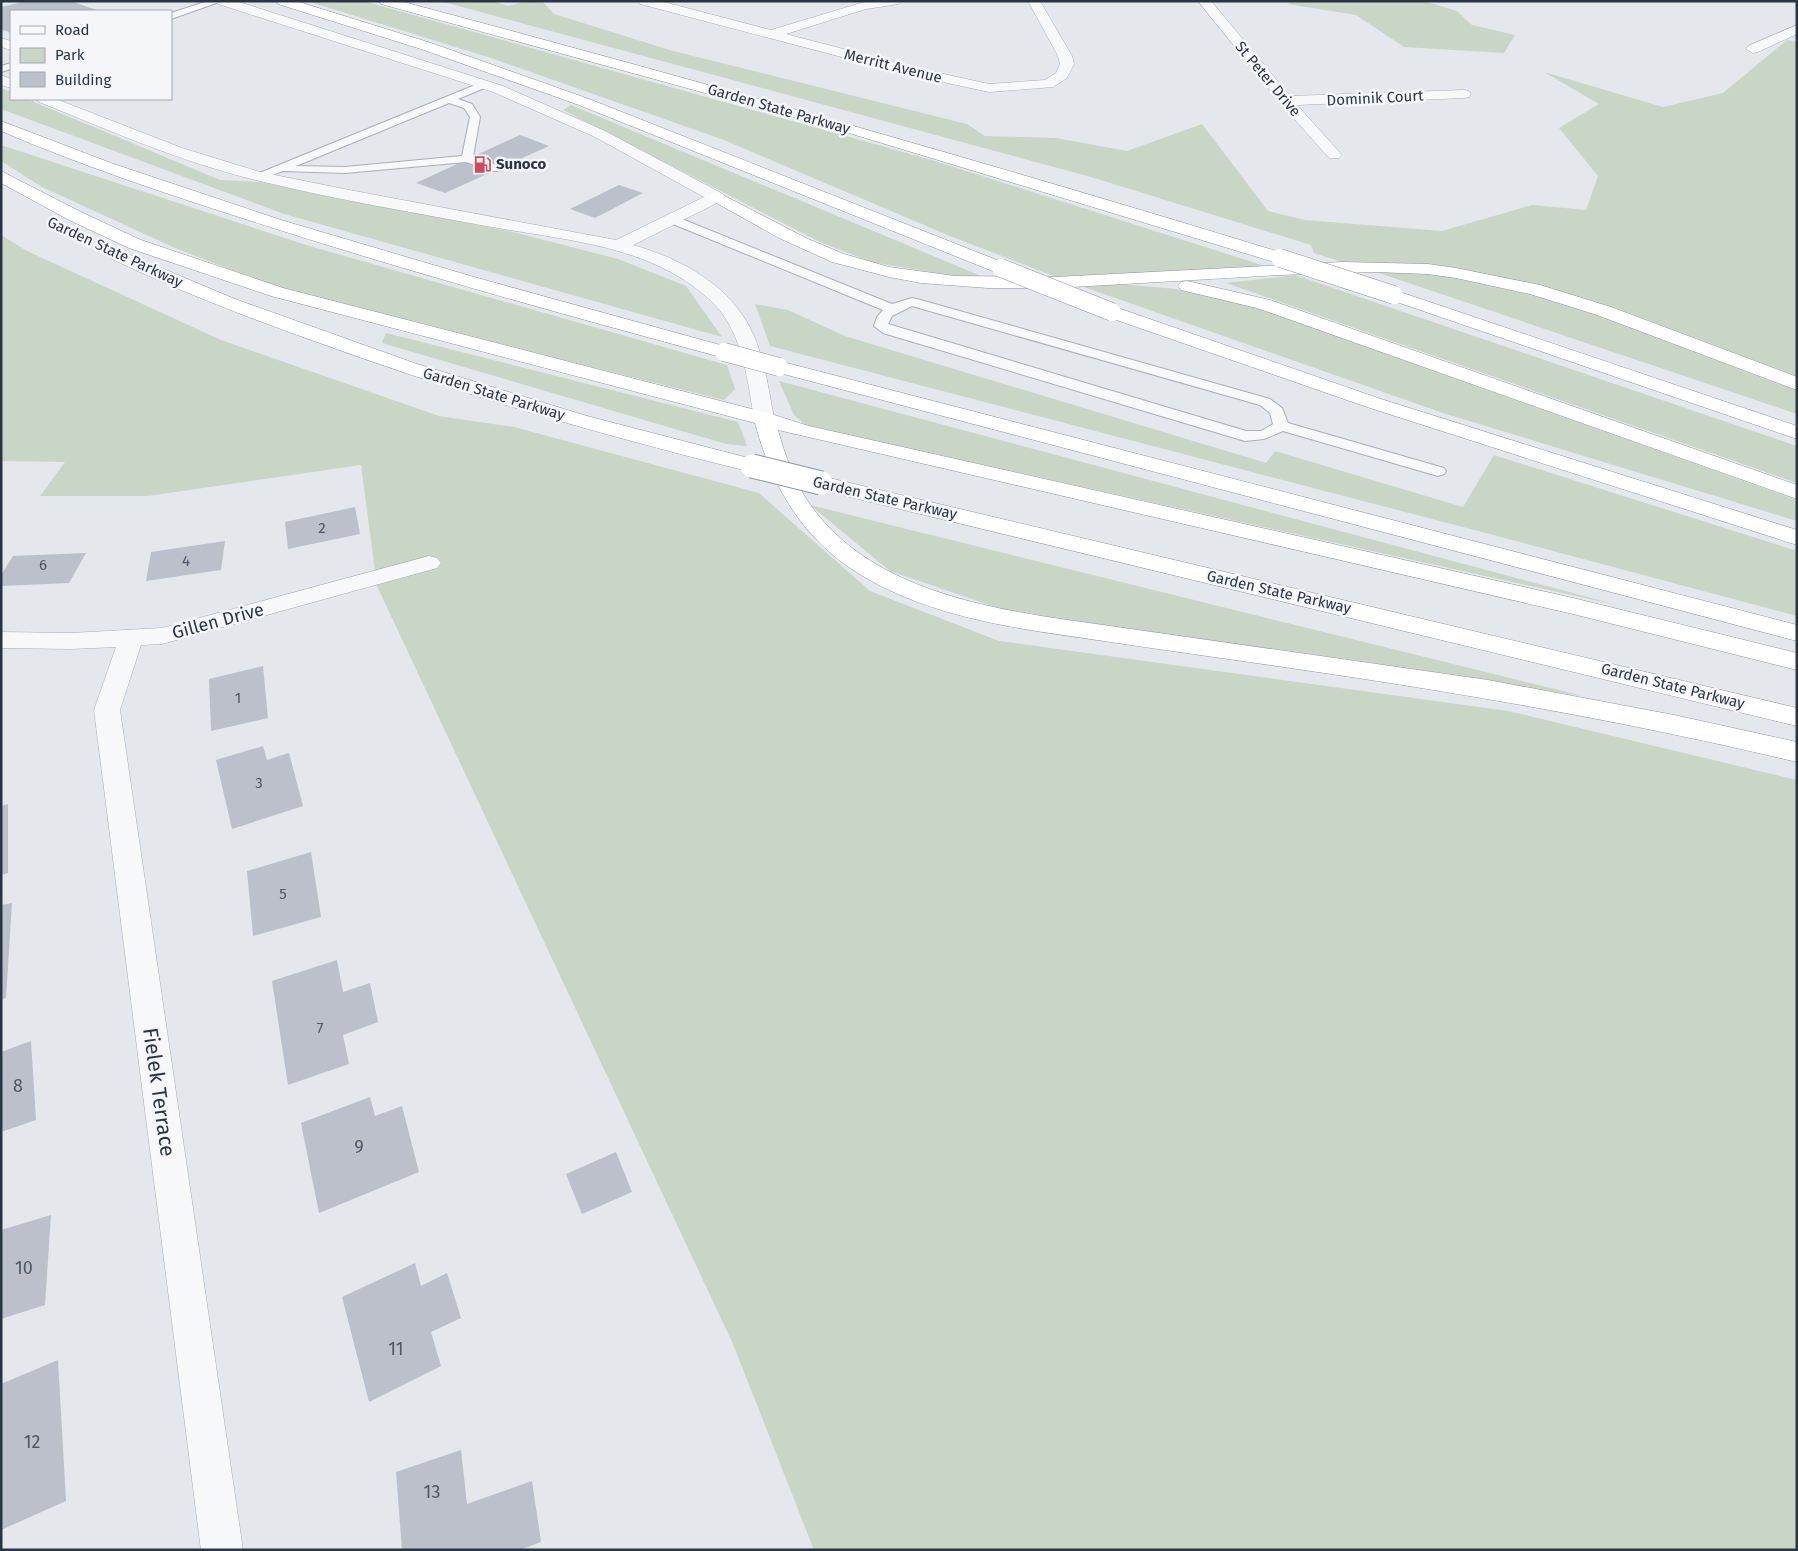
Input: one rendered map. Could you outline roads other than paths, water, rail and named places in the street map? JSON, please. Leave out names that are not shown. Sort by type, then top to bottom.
[{"type":"highway","points":[[282,1],[454,55],[584,102],[1112,312],[1374,403],[1797,538]]},
{"type":"highway","name":"Garden State Parkway","points":[[385,1],[844,127],[1062,191],[1394,295],[1797,433]]},
{"type":"highway","points":[[1,125],[102,165],[294,230],[524,297],[724,352],[1797,633]]},
{"type":"highway","points":[[1,176],[75,216],[135,244],[251,284],[317,304],[764,418],[783,425],[1573,606],[1797,662]]},
{"type":"highway","name":"Garden State Parkway","points":[[1,195],[128,260],[212,297],[323,339],[539,409],[663,444],[821,483],[1797,717]]},
{"type":"highway","points":[[717,197],[823,252],[856,264],[889,272],[934,279],[994,283],[1042,283],[1348,267],[1428,269],[1456,273],[1534,289],[1580,302],[1797,384]]},
{"type":"highway","points":[[1124,278],[1198,288],[1263,304],[1797,492]]},
{"type":"highway","points":[[764,418],[774,455],[784,479],[801,510],[813,525],[846,554],[869,570],[920,594],[1010,619],[1535,696],[1797,752]]},
{"type":"street","points":[[222,1],[485,84],[582,126],[717,197]]},
{"type":"street","name":"Merritt Avenue","points":[[644,1],[911,71],[989,88],[1048,84],[1062,75],[1067,64],[1065,56],[1034,1]]},
{"type":"street","points":[[770,35],[864,6],[895,1]]},
{"type":"street","name":"St Peter Drive","points":[[1204,1],[1286,102],[1334,155]]},
{"type":"street","points":[[1752,49],[1797,29]]},
{"type":"street","name":"Dominik Court","points":[[1286,102],[1464,94]]},
{"type":"street","points":[[47,100],[201,161],[355,196],[617,246],[653,257],[702,283],[726,304],[743,331],[764,418]]},
{"type":"street","points":[[617,246],[717,197]]},
{"type":"street","name":"Gillen Drive","points":[[1,640],[71,641],[162,636],[429,563]]},
{"type":"street","name":"Fielek Terrace","points":[[131,638],[107,710],[222,1550]]},
{"type":"lane","points":[[172,16],[218,1]]},
{"type":"lane","points":[[261,176],[485,84]]},
{"type":"lane","points":[[448,99],[468,106],[475,117],[467,159]]},
{"type":"lane","points":[[278,169],[345,170],[467,159],[498,169]]},
{"type":"lane","points":[[672,219],[893,309]]},
{"type":"lane","points":[[904,303],[921,303],[1265,402],[1274,406],[1281,418],[1281,426],[1271,434],[1258,437],[1245,436],[888,330],[881,326],[880,322],[884,316],[904,303]]},
{"type":"lane","points":[[1281,426],[1438,470]]},
{"type":"place","name":"Sunoco","points":[[482,164]]}]
